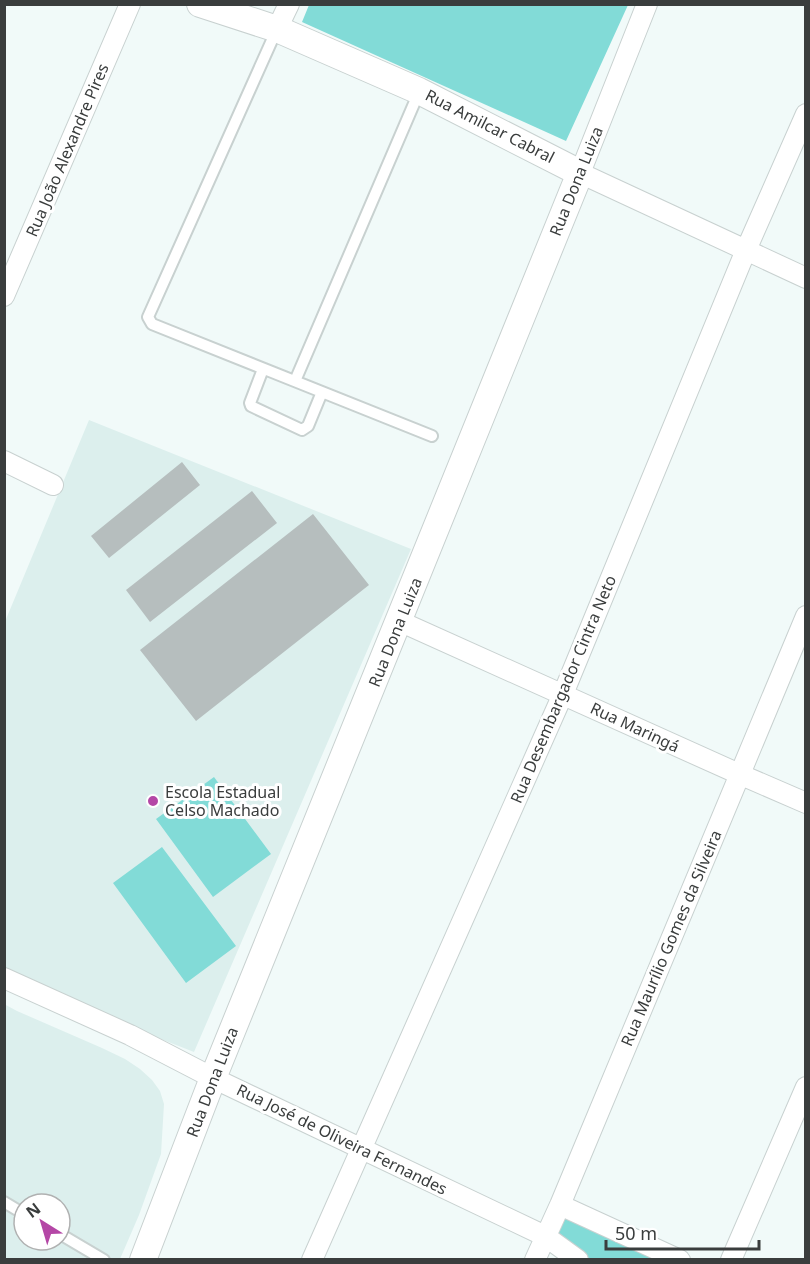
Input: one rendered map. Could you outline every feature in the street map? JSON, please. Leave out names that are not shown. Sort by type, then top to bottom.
[{"type":"street","name":"Rua João Alexandre Pires","points":[[4,296],[130,4]]},
{"type":"street","name":"Rua Amilcar Cabral","points":[[200,4],[277,29],[419,91],[580,173],[806,278]]},
{"type":"street","points":[[277,29],[289,4]]},
{"type":"street","name":"Rua Dona Luiza","points":[[143,1260],[213,1077],[647,4]]},
{"type":"street","name":"Rua Desembargador Cintra Neto","points":[[312,1260],[563,694],[746,250],[806,114]]},
{"type":"street","points":[[4,461],[53,485]]},
{"type":"street","name":"Rua Maurílio Gomes da Silveira","points":[[535,1260],[806,616]]},
{"type":"street","name":"Rua Maringá","points":[[399,621],[806,803]]},
{"type":"street","name":"Rua José de Oliveira Fernandes","points":[[4,978],[130,1035],[361,1149],[545,1236],[578,1260]]},
{"type":"street","points":[[731,1260],[806,1087]]},
{"type":"street","points":[[560,1205],[680,1260]]},
{"type":"lane","points":[[277,29],[148,317],[152,324],[432,436]]},
{"type":"lane","points":[[295,381],[419,91]]},
{"type":"lane","points":[[263,369],[250,403],[251,406],[302,430],[308,426],[322,392]]},
{"type":"lane","points":[[72,1241],[104,1260]]},
{"type":"shaded area","points":[[309,4],[628,5],[566,141],[302,22]]},
{"type":"shaded area","name":"Escola Estadual Celso Machado","points":[[89,420],[411,549],[194,1052],[5,978],[4,624]]},
{"type":"shaded area","points":[[214,777],[271,854],[213,897],[156,819]]},
{"type":"shaded area","points":[[162,847],[236,946],[186,983],[113,883]]},
{"type":"shaded area","points":[[4,1004],[125,1059],[140,1069],[160,1091],[164,1104],[161,1154],[120,1259],[5,1259]]},
{"type":"shaded area","points":[[560,1205],[680,1259],[578,1259],[545,1236]]},
{"type":"building","points":[[182,462],[200,485],[109,558],[91,536]]},
{"type":"building","points":[[252,491],[277,523],[150,622],[126,590]]},
{"type":"building","points":[[313,514],[369,585],[196,721],[140,650]]},
{"type":"place","name":"Escola Estadual Celso Machado","points":[[153,801]]}]
